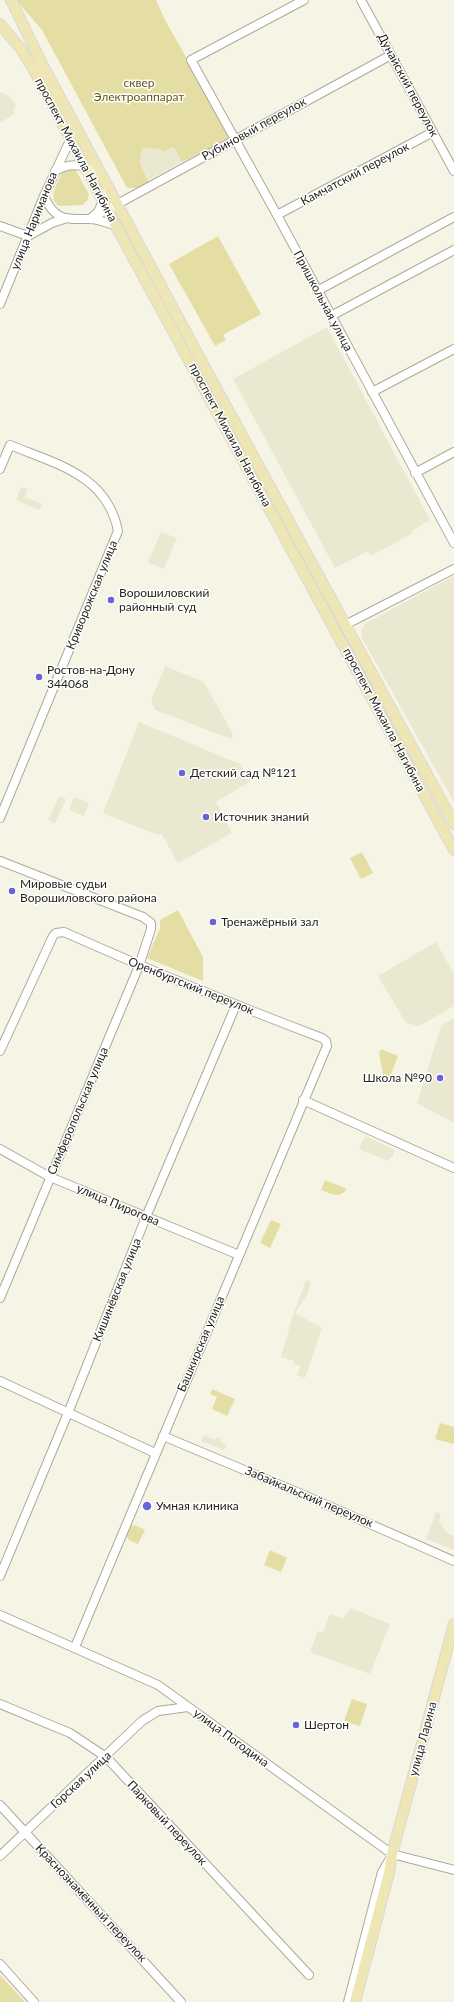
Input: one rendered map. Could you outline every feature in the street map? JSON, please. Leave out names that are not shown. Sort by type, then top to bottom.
[{"type":"main road","name":"проспект Михаила Нагибина","points":[[11,0],[41,62],[203,364],[347,624],[454,824]]},
{"type":"main road","name":"проспект Михаила Нагибина","points":[[0,24],[21,48],[33,68],[116,226],[454,850]]},
{"type":"main road","name":"улица Ларина","points":[[355,2002],[389,1873],[392,1854],[454,1624]]},
{"type":"street","name":"Пришкольная улица","points":[[304,0],[191,60],[277,215],[454,543]]},
{"type":"street","name":"Дунайский переулок","points":[[361,0],[454,171]]},
{"type":"street","name":"Рубиновый переулок","points":[[90,219],[391,55]]},
{"type":"street","name":"Камчатский переулок","points":[[277,215],[433,132]]},
{"type":"street","name":"улица Нариманова","points":[[0,304],[54,172],[71,138]]},
{"type":"street","points":[[54,172],[62,167],[77,164],[86,167],[103,177]]},
{"type":"street","points":[[90,219],[98,212],[108,187]]},
{"type":"street","points":[[44,196],[51,209],[64,219]]},
{"type":"street","points":[[318,291],[454,217]]},
{"type":"street","points":[[0,226],[28,236],[52,223],[64,219],[90,219],[116,226]]},
{"type":"street","points":[[331,316],[454,250]]},
{"type":"street","points":[[372,392],[454,349]]},
{"type":"street","name":"Криворожская улица","points":[[0,469],[10,445],[70,470],[87,480],[105,498],[112,511],[118,531],[0,818]]},
{"type":"street","points":[[415,473],[454,452]]},
{"type":"street","points":[[347,624],[454,569]]},
{"type":"street","name":"Симферопольская улица","points":[[0,861],[143,917],[151,922],[151,929],[138,966],[0,1298]]},
{"type":"street","name":"Оренбургский переулок","points":[[0,1051],[56,932],[64,932],[138,966],[326,1040]]},
{"type":"street","name":"Кишинёвская улица","points":[[0,1576],[68,1413],[146,1217],[236,1005]]},
{"type":"street","name":"Башкирская улица","points":[[75,1647],[326,1046],[326,1040]]},
{"type":"street","points":[[303,1100],[454,1168]]},
{"type":"street","name":"улица Пирогова","points":[[0,1149],[50,1177],[239,1255]]},
{"type":"street","points":[[0,1381],[155,1453]]},
{"type":"street","name":"Забайкальский переулок","points":[[163,1436],[304,1494],[454,1561]]},
{"type":"street","name":"улица Погодина","points":[[0,1616],[158,1684],[392,1854],[454,1870]]},
{"type":"street","points":[[165,1710],[172,1700],[170,1693]]},
{"type":"street","name":"Парковый переулок","points":[[0,1704],[70,1733],[106,1757],[309,1975]]},
{"type":"street","name":"Горская улица","points":[[0,1856],[106,1757],[142,1721],[158,1711],[188,1707]]},
{"type":"street","name":"Краснознамённый переулок","points":[[0,1805],[181,2002]]},
{"type":"street","name":"улица Ларина","points":[[348,2002],[382,1872],[392,1854]]},
{"type":"street","points":[[0,1964],[34,2002]]},
{"type":"shaded area","points":[[0,92],[9,96],[16,106],[13,109],[15,113],[0,123]]},
{"type":"shaded area","points":[[174,146],[182,162],[149,180],[140,163],[142,148],[161,149]]},
{"type":"shaded area","points":[[327,327],[430,520],[412,531],[413,533],[371,556],[368,551],[335,568],[233,379]]},
{"type":"shaded area","points":[[21,487],[28,489],[25,497],[42,504],[39,510],[16,500]]},
{"type":"shaded area","points":[[161,532],[177,538],[164,569],[148,562]]},
{"type":"shaded area","points":[[454,576],[454,802],[362,638],[361,631],[363,626],[368,622]]},
{"type":"shaded area","points":[[165,666],[204,682],[233,734],[231,739],[155,710],[151,701]]},
{"type":"shaded area","name":"Детский сад №121","points":[[139,722],[240,764],[251,781],[216,802],[232,833],[178,863],[161,833],[158,835],[103,813]]},
{"type":"shaded area","points":[[59,796],[66,799],[55,823],[48,820]]},
{"type":"shaded area","points":[[74,797],[89,803],[84,816],[69,810]]},
{"type":"shaded area","points":[[436,942],[454,974],[454,1006],[419,1026],[406,1023],[378,976]]},
{"type":"shaded area","name":"Школа №90","points":[[454,1018],[454,1123],[417,1103],[441,1026]]},
{"type":"shaded area","points":[[365,1136],[395,1150],[392,1158],[390,1157],[388,1161],[359,1149]]},
{"type":"shaded area","points":[[306,1280],[311,1282],[308,1293],[295,1313],[322,1328],[305,1378],[297,1375],[300,1366],[294,1364],[294,1361],[281,1357],[292,1318]]},
{"type":"shaded area","points":[[204,1435],[215,1440],[217,1437],[222,1439],[221,1442],[227,1445],[224,1450],[201,1441]]},
{"type":"shaded area","points":[[436,1512],[441,1514],[439,1521],[447,1533],[454,1536],[454,1550],[426,1539]]},
{"type":"shaded area","points":[[351,1608],[390,1624],[370,1674],[310,1652],[318,1631],[323,1632],[330,1614],[343,1619]]},
{"type":"green space","name":"cквер Электроаппарат","points":[[16,0],[156,0],[165,20],[229,133],[228,139],[182,162],[174,147],[163,152],[161,149],[142,148],[140,163],[149,182],[138,188],[127,188],[42,30]]},
{"type":"green space","points":[[74,167],[89,194],[88,199],[83,205],[59,206],[55,203],[53,194],[63,170]]},
{"type":"green space","points":[[218,236],[261,314],[223,335],[226,340],[215,346],[169,264]]},
{"type":"green space","points":[[362,852],[373,873],[361,879],[350,858]]},
{"type":"green space","points":[[178,910],[203,957],[203,981],[147,958],[160,928],[160,920]]},
{"type":"green space","points":[[381,1049],[398,1056],[388,1082],[384,1080],[379,1053]]},
{"type":"green space","points":[[325,1180],[347,1189],[338,1195],[325,1192],[321,1190]]},
{"type":"green space","points":[[271,1220],[281,1224],[270,1248],[260,1243]]},
{"type":"green space","points":[[212,1389],[235,1399],[227,1416],[212,1409],[217,1397],[210,1394]]},
{"type":"green space","points":[[440,1423],[454,1427],[454,1444],[435,1439]]},
{"type":"green space","points":[[135,1525],[145,1530],[138,1544],[129,1540],[126,1535],[130,1526]]},
{"type":"green space","points":[[270,1550],[287,1558],[281,1572],[264,1565]]},
{"type":"green space","points":[[352,1699],[367,1704],[360,1726],[344,1721]]},
{"type":"green space","points":[[0,1975],[25,2002],[0,2002]]},
{"type":"place","name":"Ворошиловский районный суд","points":[[111,600]]},
{"type":"place","name":"Ростов-на-Дону 344068","points":[[39,677]]},
{"type":"place","name":"Детский сад №121","points":[[182,773]]},
{"type":"place","name":"Источник знаний","points":[[206,817]]},
{"type":"place","name":"Мировые судьи Ворошиловского района","points":[[12,891]]},
{"type":"place","name":"Тренажёрный зал","points":[[213,922]]},
{"type":"place","name":"Школа №90","points":[[440,1078]]},
{"type":"place","name":"Умная клиника","points":[[147,1506]]},
{"type":"place","name":"Шертон","points":[[296,1725]]}]
